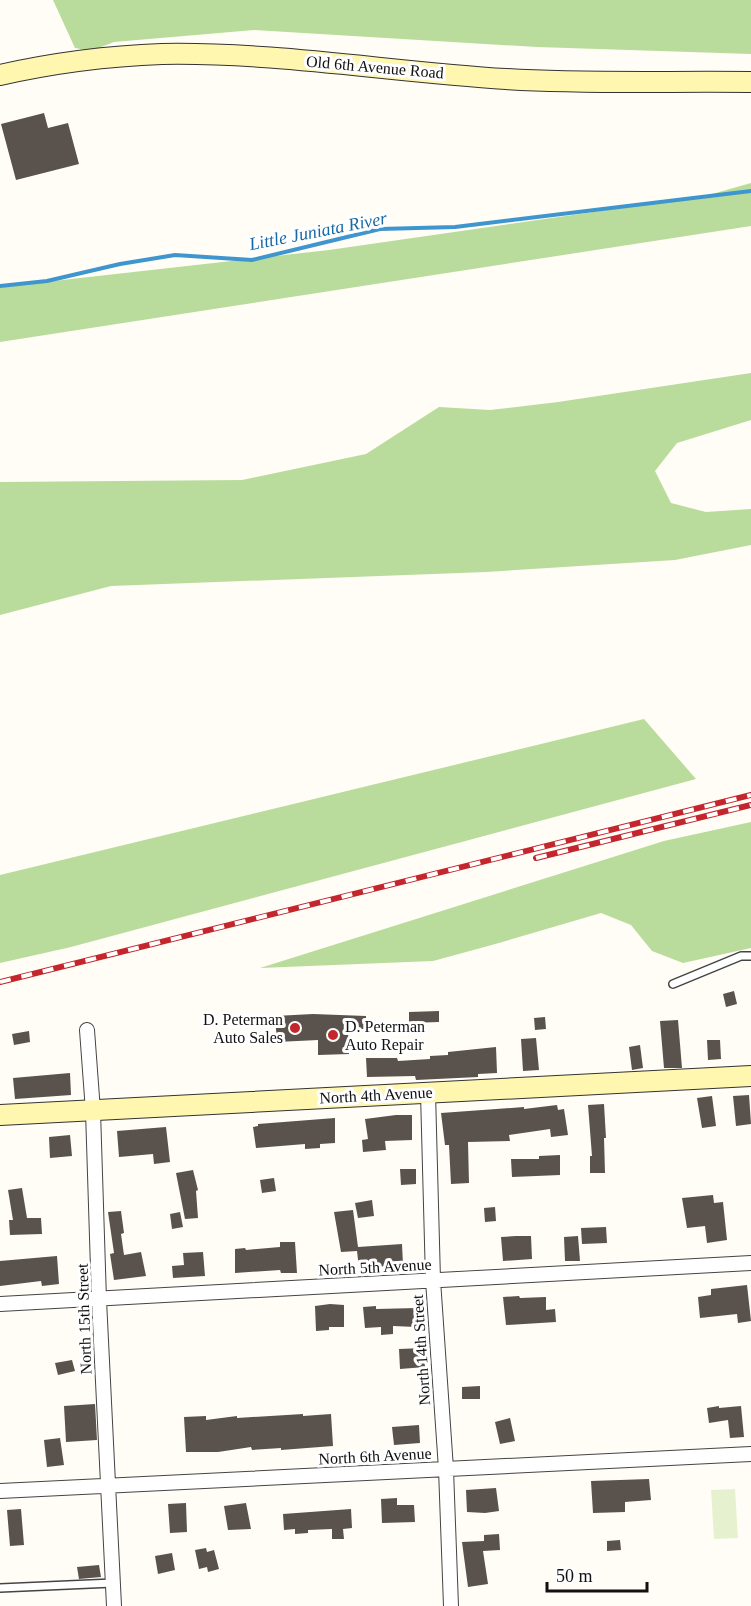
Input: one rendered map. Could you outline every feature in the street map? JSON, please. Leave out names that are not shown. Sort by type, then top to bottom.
[{"type":"main road","name":"Old 6th Avenue Road","points":[[0,75],[106,58],[183,54],[303,60],[537,80],[751,81]]},
{"type":"main road","name":"North 4th Avenue","points":[[0,1115],[751,1076]]},
{"type":"street","name":"North 15th Street","points":[[87,1030],[93,1111],[99,1300],[114,1606]]},
{"type":"street","name":"North 14th Street","points":[[428,1092],[433,1280],[446,1469],[451,1606]]},
{"type":"street","name":"North 5th Avenue","points":[[0,1304],[751,1263]]},
{"type":"street","name":"North 6th Avenue","points":[[0,1491],[751,1454]]},
{"type":"lane","points":[[673,984],[741,956],[751,956]]},
{"type":"lane","points":[[0,1588],[113,1583]]},
{"type":"green space","points":[[53,0],[751,0],[751,54],[537,47],[254,30],[114,42],[91,51],[75,48]]},
{"type":"green space","points":[[751,183],[751,226],[0,342],[0,287],[329,250],[705,196]]},
{"type":"green space","points":[[751,373],[751,420],[677,443],[655,471],[671,503],[706,512],[751,509],[751,545],[675,560],[486,572],[111,586],[0,615],[0,482],[242,480],[366,454],[439,407],[490,410]]},
{"type":"green space","points":[[644,719],[696,779],[71,947],[0,963],[0,875]]},
{"type":"green space","points":[[751,822],[751,948],[683,963],[652,951],[631,925],[601,913],[433,961],[260,968],[664,841]]},
{"type":"green space","points":[[735,1489],[738,1538],[714,1539],[711,1490]]},
{"type":"building","points":[[44,113],[48,128],[68,123],[79,164],[16,180],[1,124]]},
{"type":"building","points":[[734,991],[737,1004],[726,1007],[723,994]]},
{"type":"building","points":[[439,1011],[439,1022],[409,1023],[409,1012]]},
{"type":"building","points":[[313,1014],[366,1016],[366,1029],[348,1029],[349,1054],[318,1055],[318,1040],[277,1042],[275,1016]]},
{"type":"building","points":[[545,1017],[546,1029],[535,1030],[534,1018]]},
{"type":"building","points":[[678,1020],[682,1068],[664,1068],[660,1021]]},
{"type":"building","points":[[29,1031],[30,1042],[14,1045],[12,1034]]},
{"type":"building","points":[[536,1038],[539,1070],[523,1071],[521,1039]]},
{"type":"building","points":[[707,1040],[720,1040],[721,1059],[708,1060]]},
{"type":"building","points":[[640,1045],[643,1068],[632,1070],[629,1047]]},
{"type":"building","points":[[496,1047],[497,1073],[478,1074],[478,1077],[416,1080],[415,1076],[367,1077],[366,1058],[397,1058],[398,1061],[430,1059],[430,1056],[448,1055],[448,1052]]},
{"type":"building","points":[[70,1073],[71,1095],[15,1099],[13,1078]]},
{"type":"building","points":[[749,1095],[751,1124],[736,1126],[733,1096]]},
{"type":"building","points":[[712,1096],[716,1126],[702,1128],[697,1098]]},
{"type":"building","points":[[604,1104],[605,1173],[590,1173],[590,1156],[592,1156],[588,1105]]},
{"type":"building","points":[[557,1105],[558,1110],[564,1109],[568,1135],[551,1137],[550,1129],[509,1135],[510,1141],[468,1142],[469,1183],[451,1184],[449,1145],[445,1145],[441,1113]]},
{"type":"building","points":[[412,1115],[412,1140],[385,1141],[386,1150],[363,1152],[362,1140],[368,1139],[365,1119]]},
{"type":"building","points":[[335,1118],[335,1143],[320,1144],[320,1148],[305,1149],[305,1144],[256,1148],[253,1127],[258,1124]]},
{"type":"building","points":[[166,1127],[170,1162],[154,1164],[153,1154],[119,1157],[117,1131]]},
{"type":"building","points":[[70,1135],[72,1156],[50,1158],[49,1137]]},
{"type":"building","points":[[560,1155],[560,1175],[512,1177],[511,1159],[539,1159],[539,1156]]},
{"type":"building","points":[[400,1169],[416,1169],[416,1184],[401,1185]]},
{"type":"building","points":[[193,1170],[198,1190],[196,1191],[198,1218],[185,1219],[176,1173]]},
{"type":"building","points":[[274,1178],[276,1191],[262,1193],[260,1180]]},
{"type":"building","points":[[22,1188],[27,1218],[41,1218],[42,1234],[10,1235],[9,1220],[13,1220],[8,1190]]},
{"type":"building","points":[[713,1195],[714,1203],[723,1202],[727,1240],[707,1243],[705,1226],[687,1228],[682,1198]]},
{"type":"building","points":[[372,1200],[374,1216],[358,1218],[355,1203]]},
{"type":"building","points":[[495,1207],[496,1221],[485,1222],[484,1208]]},
{"type":"building","points":[[353,1210],[358,1247],[402,1244],[403,1265],[359,1268],[357,1251],[341,1252],[334,1212]]},
{"type":"building","points":[[121,1211],[124,1255],[141,1252],[146,1276],[114,1280],[110,1254],[114,1253],[108,1212]]},
{"type":"building","points":[[180,1212],[183,1227],[172,1229],[170,1214]]},
{"type":"building","points":[[606,1227],[607,1243],[582,1244],[581,1228]]},
{"type":"building","points":[[531,1236],[532,1259],[503,1261],[501,1237]]},
{"type":"building","points":[[578,1236],[580,1261],[565,1261],[564,1237]]},
{"type":"building","points":[[280,1242],[295,1242],[297,1273],[281,1273],[280,1270],[235,1273],[235,1249],[280,1247]]},
{"type":"building","points":[[203,1252],[205,1276],[173,1278],[172,1266],[184,1265],[183,1253]]},
{"type":"building","points":[[57,1256],[59,1284],[42,1286],[41,1281],[0,1286],[0,1261]]},
{"type":"building","points":[[747,1285],[751,1321],[738,1323],[737,1314],[700,1318],[698,1297],[711,1295],[711,1289]]},
{"type":"building","points":[[519,1296],[520,1298],[546,1297],[546,1310],[555,1309],[556,1322],[506,1325],[503,1297]]},
{"type":"building","points":[[344,1305],[344,1327],[329,1327],[329,1330],[316,1331],[315,1306]]},
{"type":"building","points":[[376,1306],[376,1309],[417,1308],[416,1327],[393,1326],[393,1334],[381,1335],[381,1327],[365,1328],[363,1307]]},
{"type":"building","points":[[424,1348],[425,1367],[400,1369],[399,1349]]},
{"type":"building","points":[[72,1360],[75,1371],[58,1375],[55,1363]]},
{"type":"building","points":[[480,1386],[480,1399],[462,1399],[462,1387]]},
{"type":"building","points":[[95,1404],[97,1440],[66,1442],[64,1406]]},
{"type":"building","points":[[719,1406],[719,1408],[741,1406],[744,1437],[730,1438],[728,1420],[709,1423],[707,1408]]},
{"type":"building","points":[[303,1414],[303,1416],[331,1414],[333,1446],[281,1450],[281,1448],[252,1450],[251,1447],[218,1452],[186,1452],[184,1417],[206,1416],[206,1420],[237,1416],[237,1418]]},
{"type":"building","points":[[510,1418],[515,1441],[500,1444],[495,1422]]},
{"type":"building","points":[[419,1425],[420,1443],[394,1445],[392,1427]]},
{"type":"building","points":[[60,1438],[64,1465],[47,1467],[44,1440]]},
{"type":"building","points":[[649,1479],[651,1500],[625,1502],[625,1512],[593,1513],[591,1481]]},
{"type":"building","points":[[496,1488],[499,1511],[467,1512],[466,1490]]},
{"type":"building","points":[[397,1498],[397,1505],[414,1505],[415,1522],[382,1523],[381,1499]]},
{"type":"building","points":[[186,1503],[187,1532],[170,1533],[168,1504]]},
{"type":"building","points":[[246,1503],[251,1529],[228,1530],[224,1506]]},
{"type":"building","points":[[21,1509],[24,1545],[10,1546],[7,1510]]},
{"type":"building","points":[[351,1509],[352,1528],[343,1529],[344,1539],[332,1539],[332,1529],[308,1530],[308,1533],[295,1534],[295,1529],[284,1530],[283,1514]]},
{"type":"building","points":[[499,1534],[500,1550],[483,1551],[488,1584],[468,1587],[462,1542],[484,1541],[484,1535]]},
{"type":"building","points":[[620,1540],[621,1550],[607,1551],[607,1541]]},
{"type":"building","points":[[206,1548],[207,1552],[214,1550],[219,1569],[208,1572],[207,1567],[199,1569],[195,1550]]},
{"type":"building","points":[[172,1553],[175,1570],[158,1574],[155,1556]]},
{"type":"building","points":[[99,1565],[101,1577],[79,1579],[77,1567]]},
{"type":"waterway","name":"Little Juniata River","points":[[0,286],[47,281],[120,264],[175,255],[252,260],[380,229],[455,227],[751,191]]},
{"type":"railway","points":[[0,982],[751,795]]},
{"type":"railway","points":[[536,858],[751,805]]},
{"type":"place","name":"D. Peterman Auto Sales","points":[[295,1028]]},
{"type":"place","name":"D. Peterman Auto Repair","points":[[333,1035]]}]
